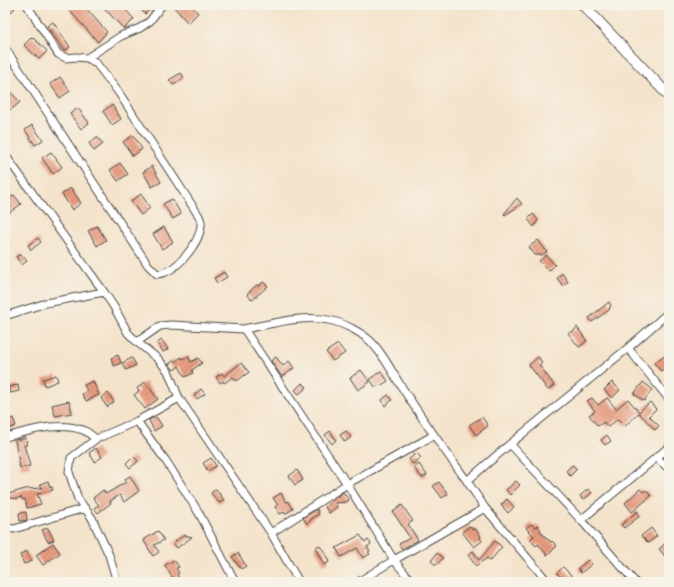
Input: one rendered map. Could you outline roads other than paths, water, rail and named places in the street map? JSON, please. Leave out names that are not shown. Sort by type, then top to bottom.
[{"type":"street","points":[[5,48],[148,265],[157,274],[171,270],[194,248],[202,223],[199,216],[119,93],[96,63],[87,58],[66,58],[58,54],[27,5]]},
{"type":"street","points":[[87,58],[121,36],[150,22],[162,5]]},
{"type":"street","points":[[583,5],[669,96]]},
{"type":"street","points":[[5,155],[104,292],[128,333],[158,359],[168,371],[179,398],[271,533],[299,582]]},
{"type":"street","points":[[5,316],[46,303],[104,292]]},
{"type":"street","points":[[467,481],[628,348],[669,312]]},
{"type":"street","points":[[137,342],[160,326],[166,325],[244,329],[300,319],[315,319],[334,321],[352,329],[368,339],[384,358],[434,435],[485,508],[548,582]]},
{"type":"street","points":[[244,329],[347,484],[394,560],[412,582]]},
{"type":"street","points":[[628,348],[669,399]]},
{"type":"street","points":[[117,582],[109,555],[92,518],[78,499],[69,472],[71,458],[96,440],[137,421],[179,398]]},
{"type":"street","points":[[137,421],[166,461],[200,513],[235,582]]},
{"type":"street","points":[[5,437],[41,428],[68,427],[84,430],[96,440]]},
{"type":"street","points":[[271,533],[347,484],[434,435]]},
{"type":"street","points":[[510,444],[581,520],[635,582]]},
{"type":"street","points":[[581,520],[669,447]]},
{"type":"street","points":[[656,457],[669,469]]},
{"type":"street","points":[[5,528],[14,529],[85,508]]},
{"type":"street","points":[[358,582],[485,508]]}]
